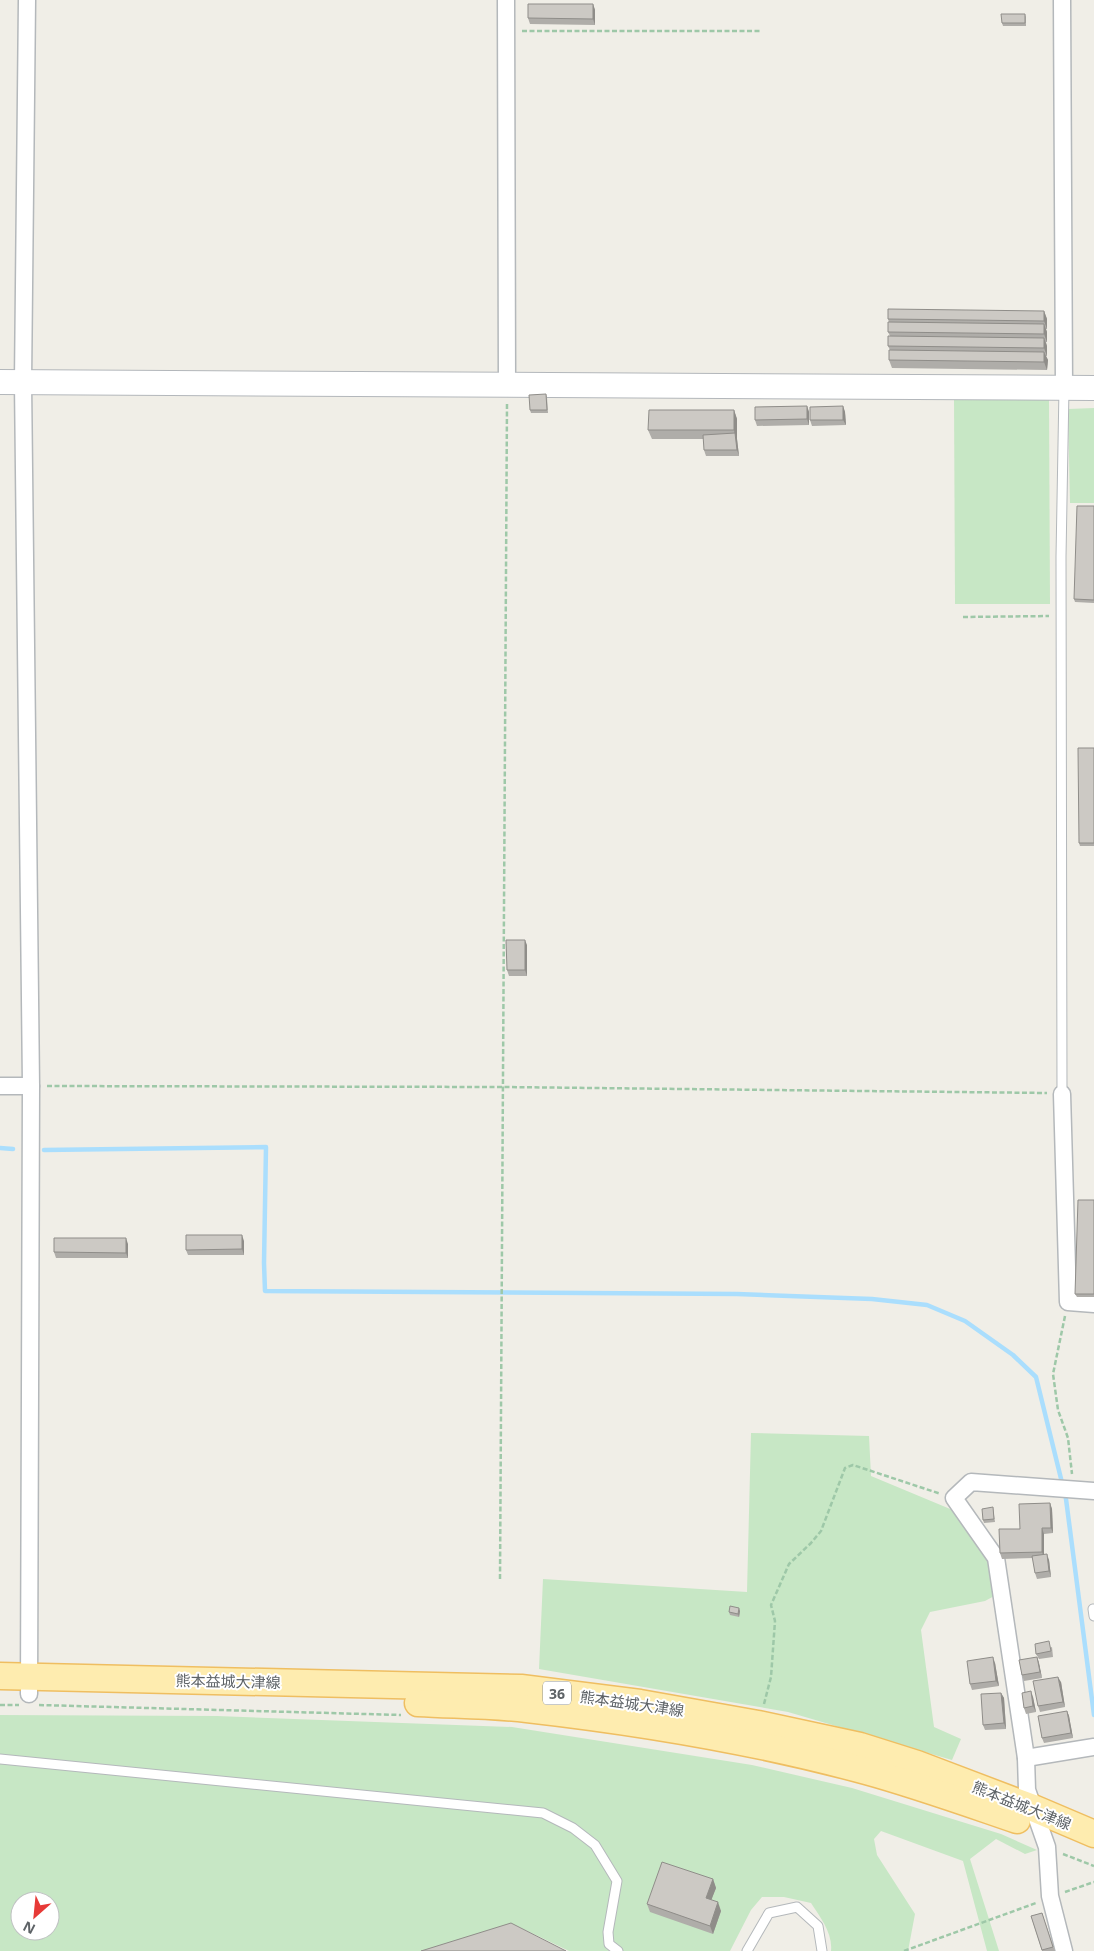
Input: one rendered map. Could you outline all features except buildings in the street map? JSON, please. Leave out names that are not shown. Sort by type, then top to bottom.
[{"type":"main road","name":"熊本益城大津線","points":[[0,1676],[23,1695],[401,1702],[535,1710],[635,1724],[760,1746],[864,1770],[1040,1828],[1094,1834]]},
{"type":"main road","name":"熊本益城大津線","points":[[23,1695],[521,1688],[640,1703],[758,1724],[879,1752],[917,1764],[1040,1828],[1094,1852]]},
{"type":"street","points":[[23,1695],[30,1086],[12,382],[27,0]]},
{"type":"street","points":[[506,0],[507,384]]},
{"type":"street","points":[[1062,0],[1064,388]]},
{"type":"street","points":[[12,382],[1094,388]]},
{"type":"street","points":[[0,1086],[30,1086]]},
{"type":"street","points":[[1062,1094],[1068,1302],[1094,1304]]},
{"type":"street","points":[[1064,1951],[1050,1896],[1040,1828],[1027,1790],[1026,1758],[996,1558],[954,1498],[971,1482],[1094,1491]]},
{"type":"street","points":[[1026,1758],[1091,1747]]},
{"type":"lane","points":[[1062,1094],[1061,557],[1064,388]]},
{"type":"lane","points":[[0,1759],[543,1813],[573,1828],[595,1845],[617,1882],[608,1932],[609,1944],[618,1951]]},
{"type":"lane","points":[[746,1951],[769,1913],[797,1907],[818,1926],[822,1951]]},
{"type":"path","points":[[506,31],[760,31]]},
{"type":"path","points":[[500,1579],[507,384]]},
{"type":"path","points":[[964,617],[1062,616]]},
{"type":"path","points":[[30,1086],[502,1087],[1062,1094]]},
{"type":"path","points":[[1068,1302],[1053,1374],[1058,1410],[1068,1438],[1072,1490]]},
{"type":"path","points":[[758,1724],[771,1677],[774,1621],[772,1605],[789,1564],[821,1531],[845,1468],[853,1466],[954,1498]]},
{"type":"path","points":[[0,1705],[23,1695],[409,1716]]},
{"type":"path","points":[[1040,1828],[1094,1866]]},
{"type":"path","points":[[1058,1895],[1094,1882]]},
{"type":"path","points":[[904,1951],[1040,1902]]},
{"type":"green space","points":[[954,399],[1049,399],[1050,604],[955,604]]},
{"type":"green space","points":[[1094,408],[1094,503],[1070,503],[1068,409]]},
{"type":"green space","points":[[751,1433],[869,1436],[871,1476],[955,1511],[990,1558],[996,1595],[985,1601],[930,1612],[921,1630],[934,1727],[961,1739],[952,1760],[788,1712],[539,1669],[543,1579],[747,1592]]},
{"type":"green space","points":[[0,1715],[217,1716],[512,1727],[752,1765],[852,1788],[1001,1834],[1037,1850],[1025,1854],[996,1839],[970,1859],[999,1951],[987,1951],[963,1861],[881,1831],[874,1839],[877,1855],[915,1914],[908,1951],[831,1951],[828,1932],[811,1903],[784,1897],[762,1897],[751,1910],[730,1951],[569,1951],[517,1926],[443,1951],[0,1951]]},
{"type":"waterway","points":[[44,1150],[266,1147],[265,1291],[737,1294],[872,1299],[927,1305],[965,1321],[1013,1355],[1036,1377],[1066,1499],[1094,1715]]},
{"type":"waterway","points":[[0,1148],[13,1149]]}]
